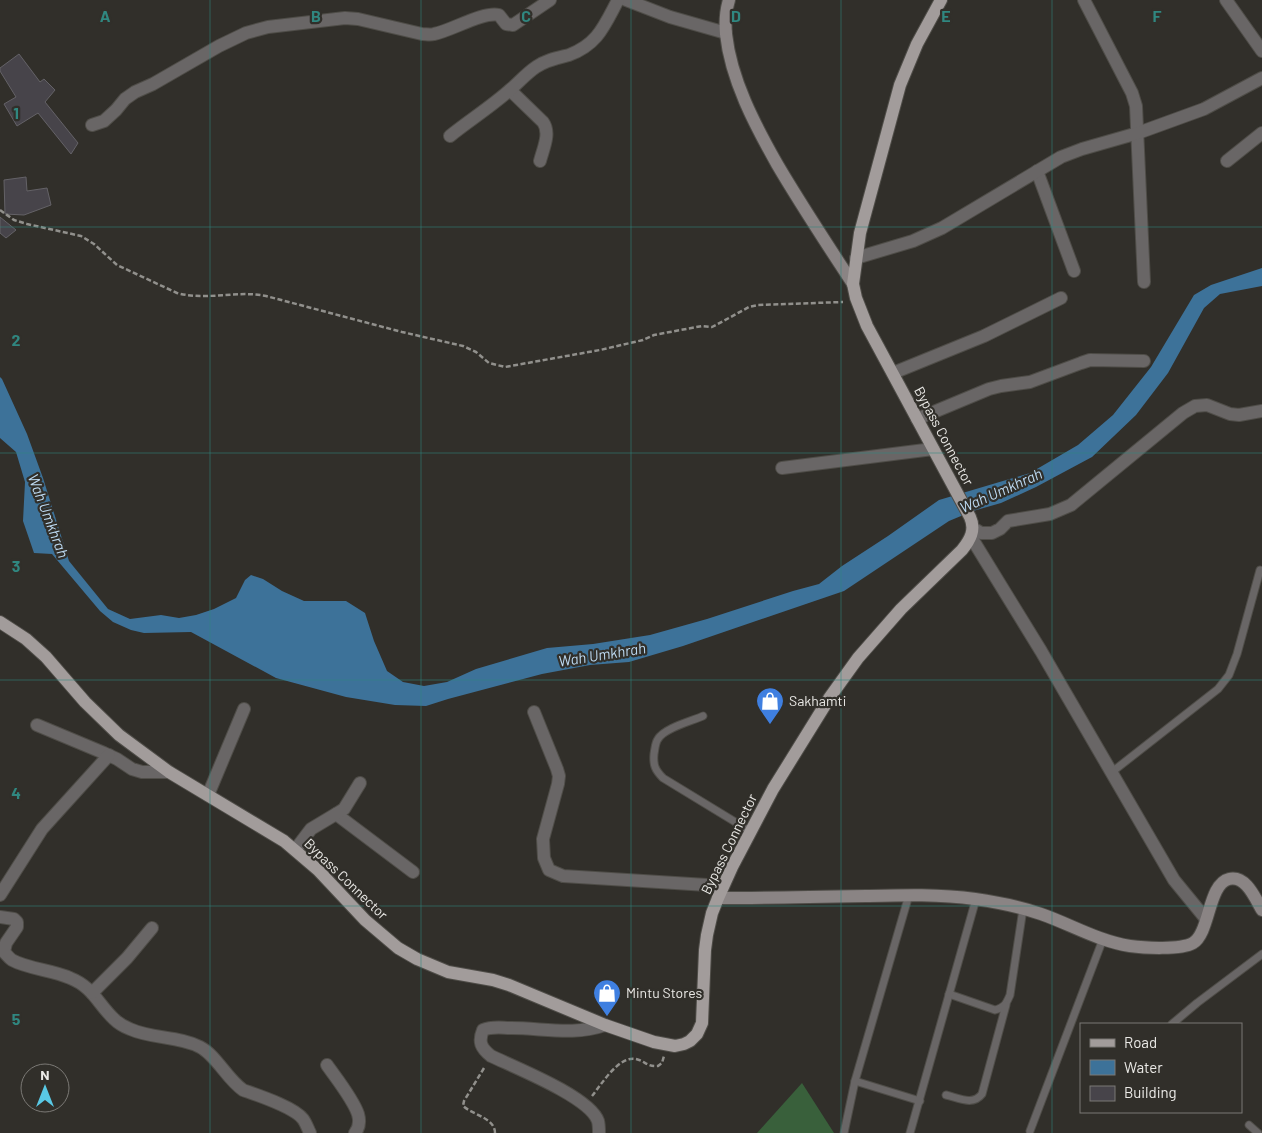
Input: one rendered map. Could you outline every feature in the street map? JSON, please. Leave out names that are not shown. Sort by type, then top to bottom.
[{"type":"main road","name":"Bypass Connector","points":[[0,622],[26,639],[46,657],[98,716],[119,735],[169,772],[259,825],[295,850],[318,870],[365,920],[398,948],[417,959],[448,972],[509,985],[605,1025],[654,1042],[675,1046],[690,1041],[697,1034],[702,1022],[707,935],[718,898],[750,831],[773,789],[830,697],[858,658],[901,609],[962,550],[971,528],[949,480],[868,326],[857,302],[853,284],[864,216],[900,85],[917,44],[941,0]]},
{"type":"street","points":[[92,126],[104,121],[125,99],[135,92],[246,33],[276,26],[345,18],[358,19],[377,25],[422,34],[432,34],[494,14],[499,15],[506,24],[512,25],[550,0]]},
{"type":"street","points":[[450,136],[545,61],[574,53],[588,46],[604,27],[618,0]]},
{"type":"street","points":[[626,0],[670,17],[726,33]]},
{"type":"street","points":[[729,0],[726,33],[734,72],[757,129],[786,180],[853,284]]},
{"type":"street","points":[[1084,0],[1132,93],[1136,106],[1144,282]]},
{"type":"street","points":[[1226,0],[1262,51]]},
{"type":"street","points":[[856,258],[913,241],[942,228],[1061,157],[1138,133],[1204,109],[1262,78]]},
{"type":"street","points":[[510,90],[546,127],[546,139],[540,161]]},
{"type":"street","points":[[1227,161],[1262,133]]},
{"type":"street","points":[[1037,171],[1074,271]]},
{"type":"street","points":[[893,373],[984,336],[1061,298]]},
{"type":"street","points":[[917,419],[989,389],[1030,382],[1090,360],[1144,361]]},
{"type":"street","points":[[971,528],[981,533],[992,533],[1000,529],[1008,521],[1050,514],[1072,505],[1097,482],[1183,413],[1195,406],[1207,405],[1230,414],[1262,411]]},
{"type":"street","points":[[782,468],[933,449]]},
{"type":"street","points":[[971,528],[1174,880],[1206,918]]},
{"type":"street","points":[[208,795],[244,710]]},
{"type":"street","points":[[534,712],[559,776],[543,839],[544,858],[549,870],[563,876],[723,886]]},
{"type":"street","points":[[37,725],[109,755],[132,769],[142,772],[169,772]]},
{"type":"street","points":[[0,895],[42,829],[109,755]]},
{"type":"street","points":[[295,850],[311,830],[344,809],[360,783]]},
{"type":"street","points":[[336,814],[413,872]]},
{"type":"street","points":[[718,898],[954,896],[1023,909],[1103,939],[1143,948],[1170,948],[1191,944],[1197,940],[1220,884],[1231,878],[1242,881],[1248,887],[1262,910]]},
{"type":"street","points":[[0,917],[14,919],[17,922],[17,927],[6,943],[4,952],[10,959],[18,963],[70,977],[83,984],[114,1020],[129,1029],[146,1035],[181,1041],[204,1049],[237,1086],[298,1114],[303,1119],[310,1133]]},
{"type":"street","points":[[92,993],[127,958],[152,928]]},
{"type":"street","points":[[599,1133],[598,1121],[584,1105],[556,1086],[491,1056],[484,1050],[480,1041],[484,1030],[489,1028],[578,1031],[605,1025]]},
{"type":"street","points":[[327,1065],[351,1100],[358,1114],[359,1124],[355,1133]]},
{"type":"lane","points":[[1112,772],[1218,689],[1229,675],[1237,654],[1260,570]]},
{"type":"lane","points":[[703,716],[664,732],[658,738],[655,747],[654,763],[656,771],[663,778],[750,831]]},
{"type":"lane","points":[[844,1133],[855,1081],[908,895]]},
{"type":"lane","points":[[910,1133],[976,899]]},
{"type":"lane","points":[[946,1095],[972,1101],[979,1098],[982,1094],[1010,995],[1023,909]]},
{"type":"lane","points":[[1030,1131],[1103,939]]},
{"type":"lane","points":[[1173,1023],[1262,954]]},
{"type":"lane","points":[[949,994],[995,1010],[1006,1004]]},
{"type":"lane","points":[[855,1081],[920,1100]]},
{"type":"lane","points":[[1249,1125],[1258,1133]]},
{"type":"path","points":[[0,210],[14,220],[81,236],[94,244],[117,265],[177,293],[197,296],[245,293],[266,296],[462,346],[476,352],[490,363],[505,367],[600,350],[683,329],[702,326],[712,327],[758,305],[857,302]]},
{"type":"path","points":[[584,1105],[619,1064],[626,1059],[636,1059],[652,1066],[658,1066],[662,1063],[664,1057],[664,1045]]},
{"type":"path","points":[[491,1056],[464,1101],[463,1106],[468,1111],[491,1122],[495,1128],[495,1133]]},
{"type":"green space","points":[[802,1083],[834,1133],[757,1133]]},
{"type":"water","name":"Wah Umkhrah","points":[[1262,268],[1262,286],[1220,294],[1204,308],[1168,373],[1136,415],[1092,457],[1036,487],[1001,503],[973,511],[949,521],[844,591],[683,646],[629,662],[590,665],[542,674],[426,706],[395,705],[346,697],[276,678],[191,632],[144,633],[131,630],[113,622],[100,611],[52,554],[34,553],[23,521],[25,482],[16,452],[0,438],[0,377],[27,434],[69,561],[108,609],[130,619],[161,615],[179,618],[196,615],[214,609],[236,598],[245,580],[251,575],[263,579],[282,591],[304,601],[346,601],[365,613],[374,641],[387,671],[403,682],[424,686],[447,682],[476,669],[547,648],[593,644],[650,635],[819,584],[842,566],[939,500],[1030,473],[1078,445],[1113,415],[1151,367],[1194,295],[1211,285]]},
{"type":"building","points":[[19,54],[40,82],[44,79],[55,90],[45,102],[78,143],[71,154],[38,113],[17,126],[4,104],[16,97],[0,68]]},
{"type":"building","points":[[26,177],[27,191],[47,188],[51,205],[24,215],[5,214],[4,180]]},
{"type":"building","points":[[0,217],[16,230],[6,238],[0,233]]},
{"type":"place","name":"Sakhamti","points":[[770,725]]},
{"type":"place","name":"Mintu Stores","points":[[607,1017]]}]
